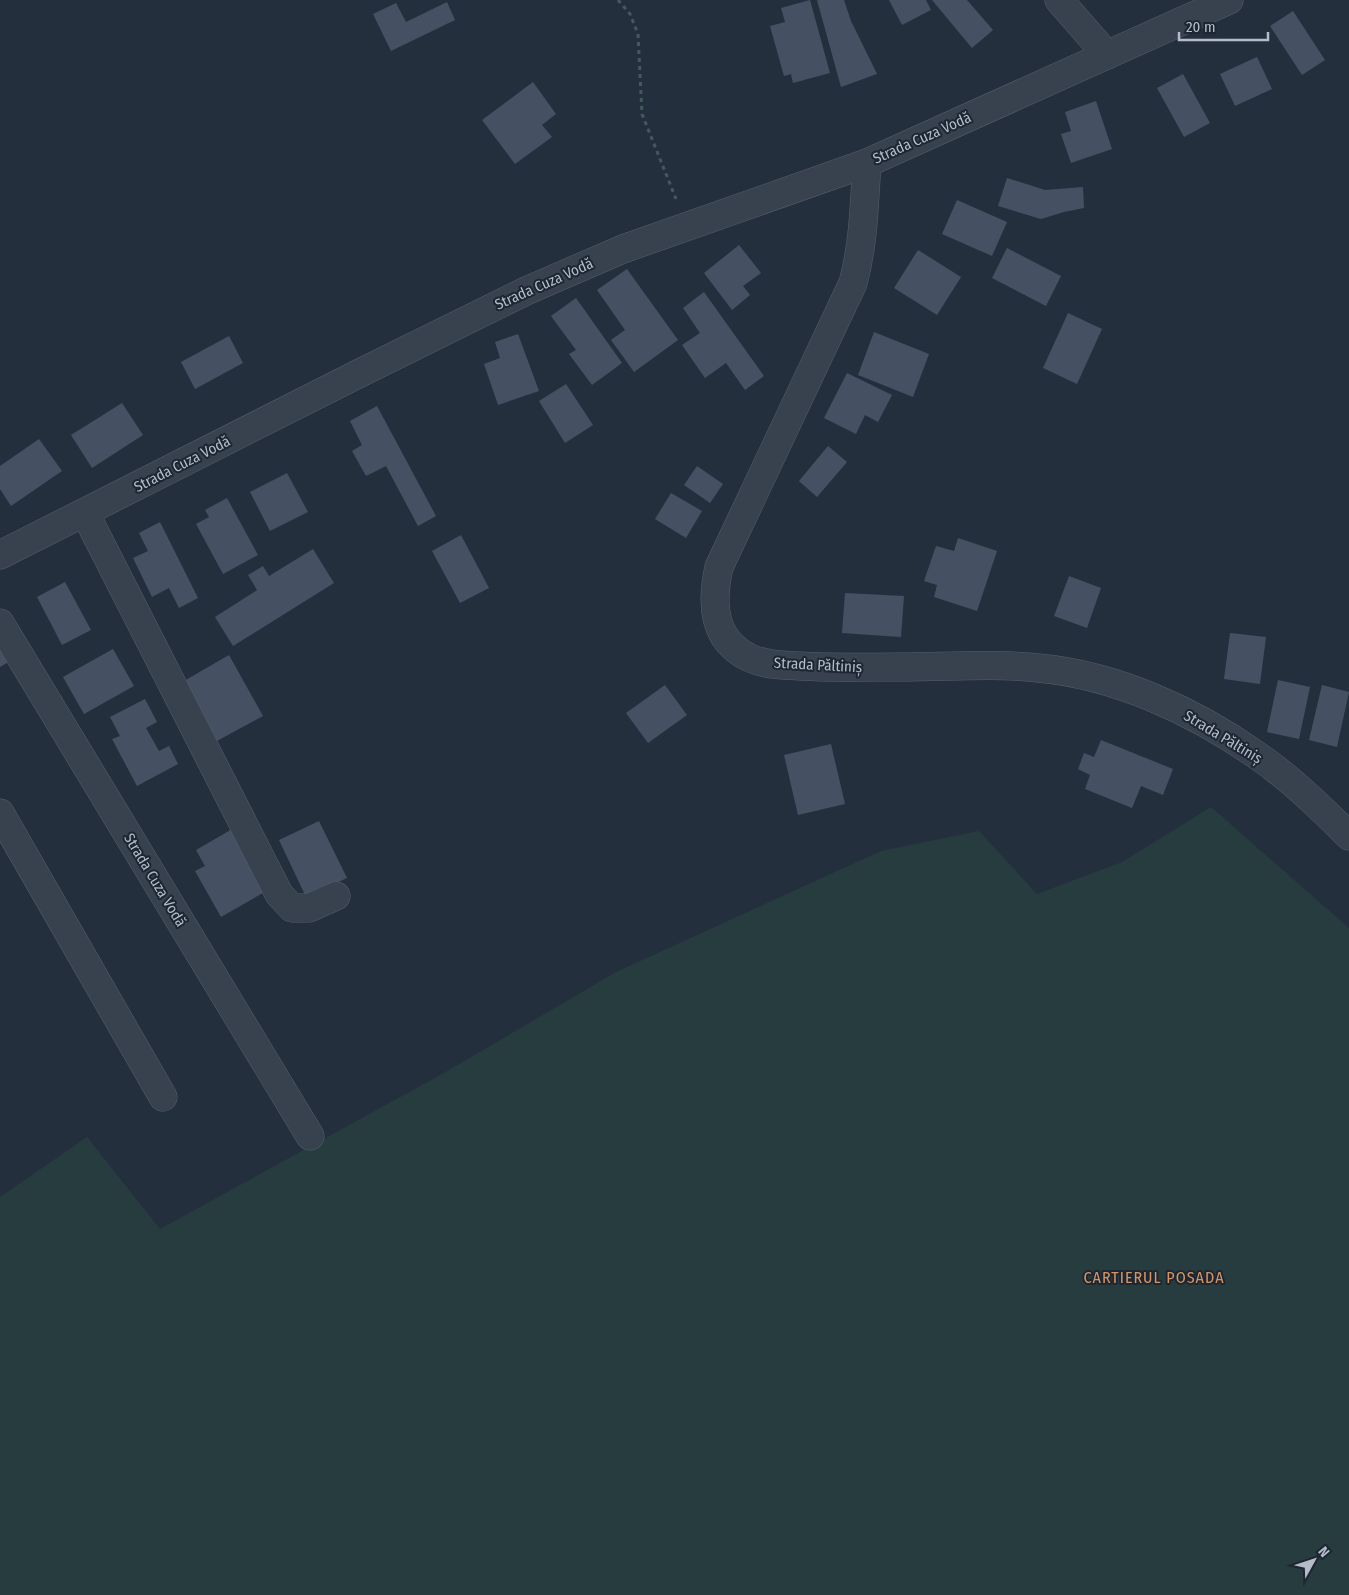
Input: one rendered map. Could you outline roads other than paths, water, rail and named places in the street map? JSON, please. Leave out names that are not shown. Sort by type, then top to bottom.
[{"type":"street","points":[[1059,0],[1107,55]]},
{"type":"street","name":"Strada Cuza Vodă","points":[[0,555],[372,366],[518,295],[623,248],[867,162],[1228,0]]},
{"type":"street","name":"Strada Păltiniș","points":[[867,162],[861,254],[853,283],[719,567],[714,601],[717,622],[724,637],[733,648],[751,658],[773,664],[827,667],[1000,666],[1038,668],[1100,679],[1126,687],[1169,705],[1215,729],[1257,755],[1316,804],[1349,836]]},
{"type":"street","points":[[85,513],[279,894],[292,908],[310,908],[336,896]]},
{"type":"street","name":"Strada Cuza Vodă","points":[[0,623],[310,1136]]},
{"type":"street","points":[[0,813],[163,1097]]},
{"type":"district","name":"CARTIERUL POSADA","points":[[1154,1277]]}]
